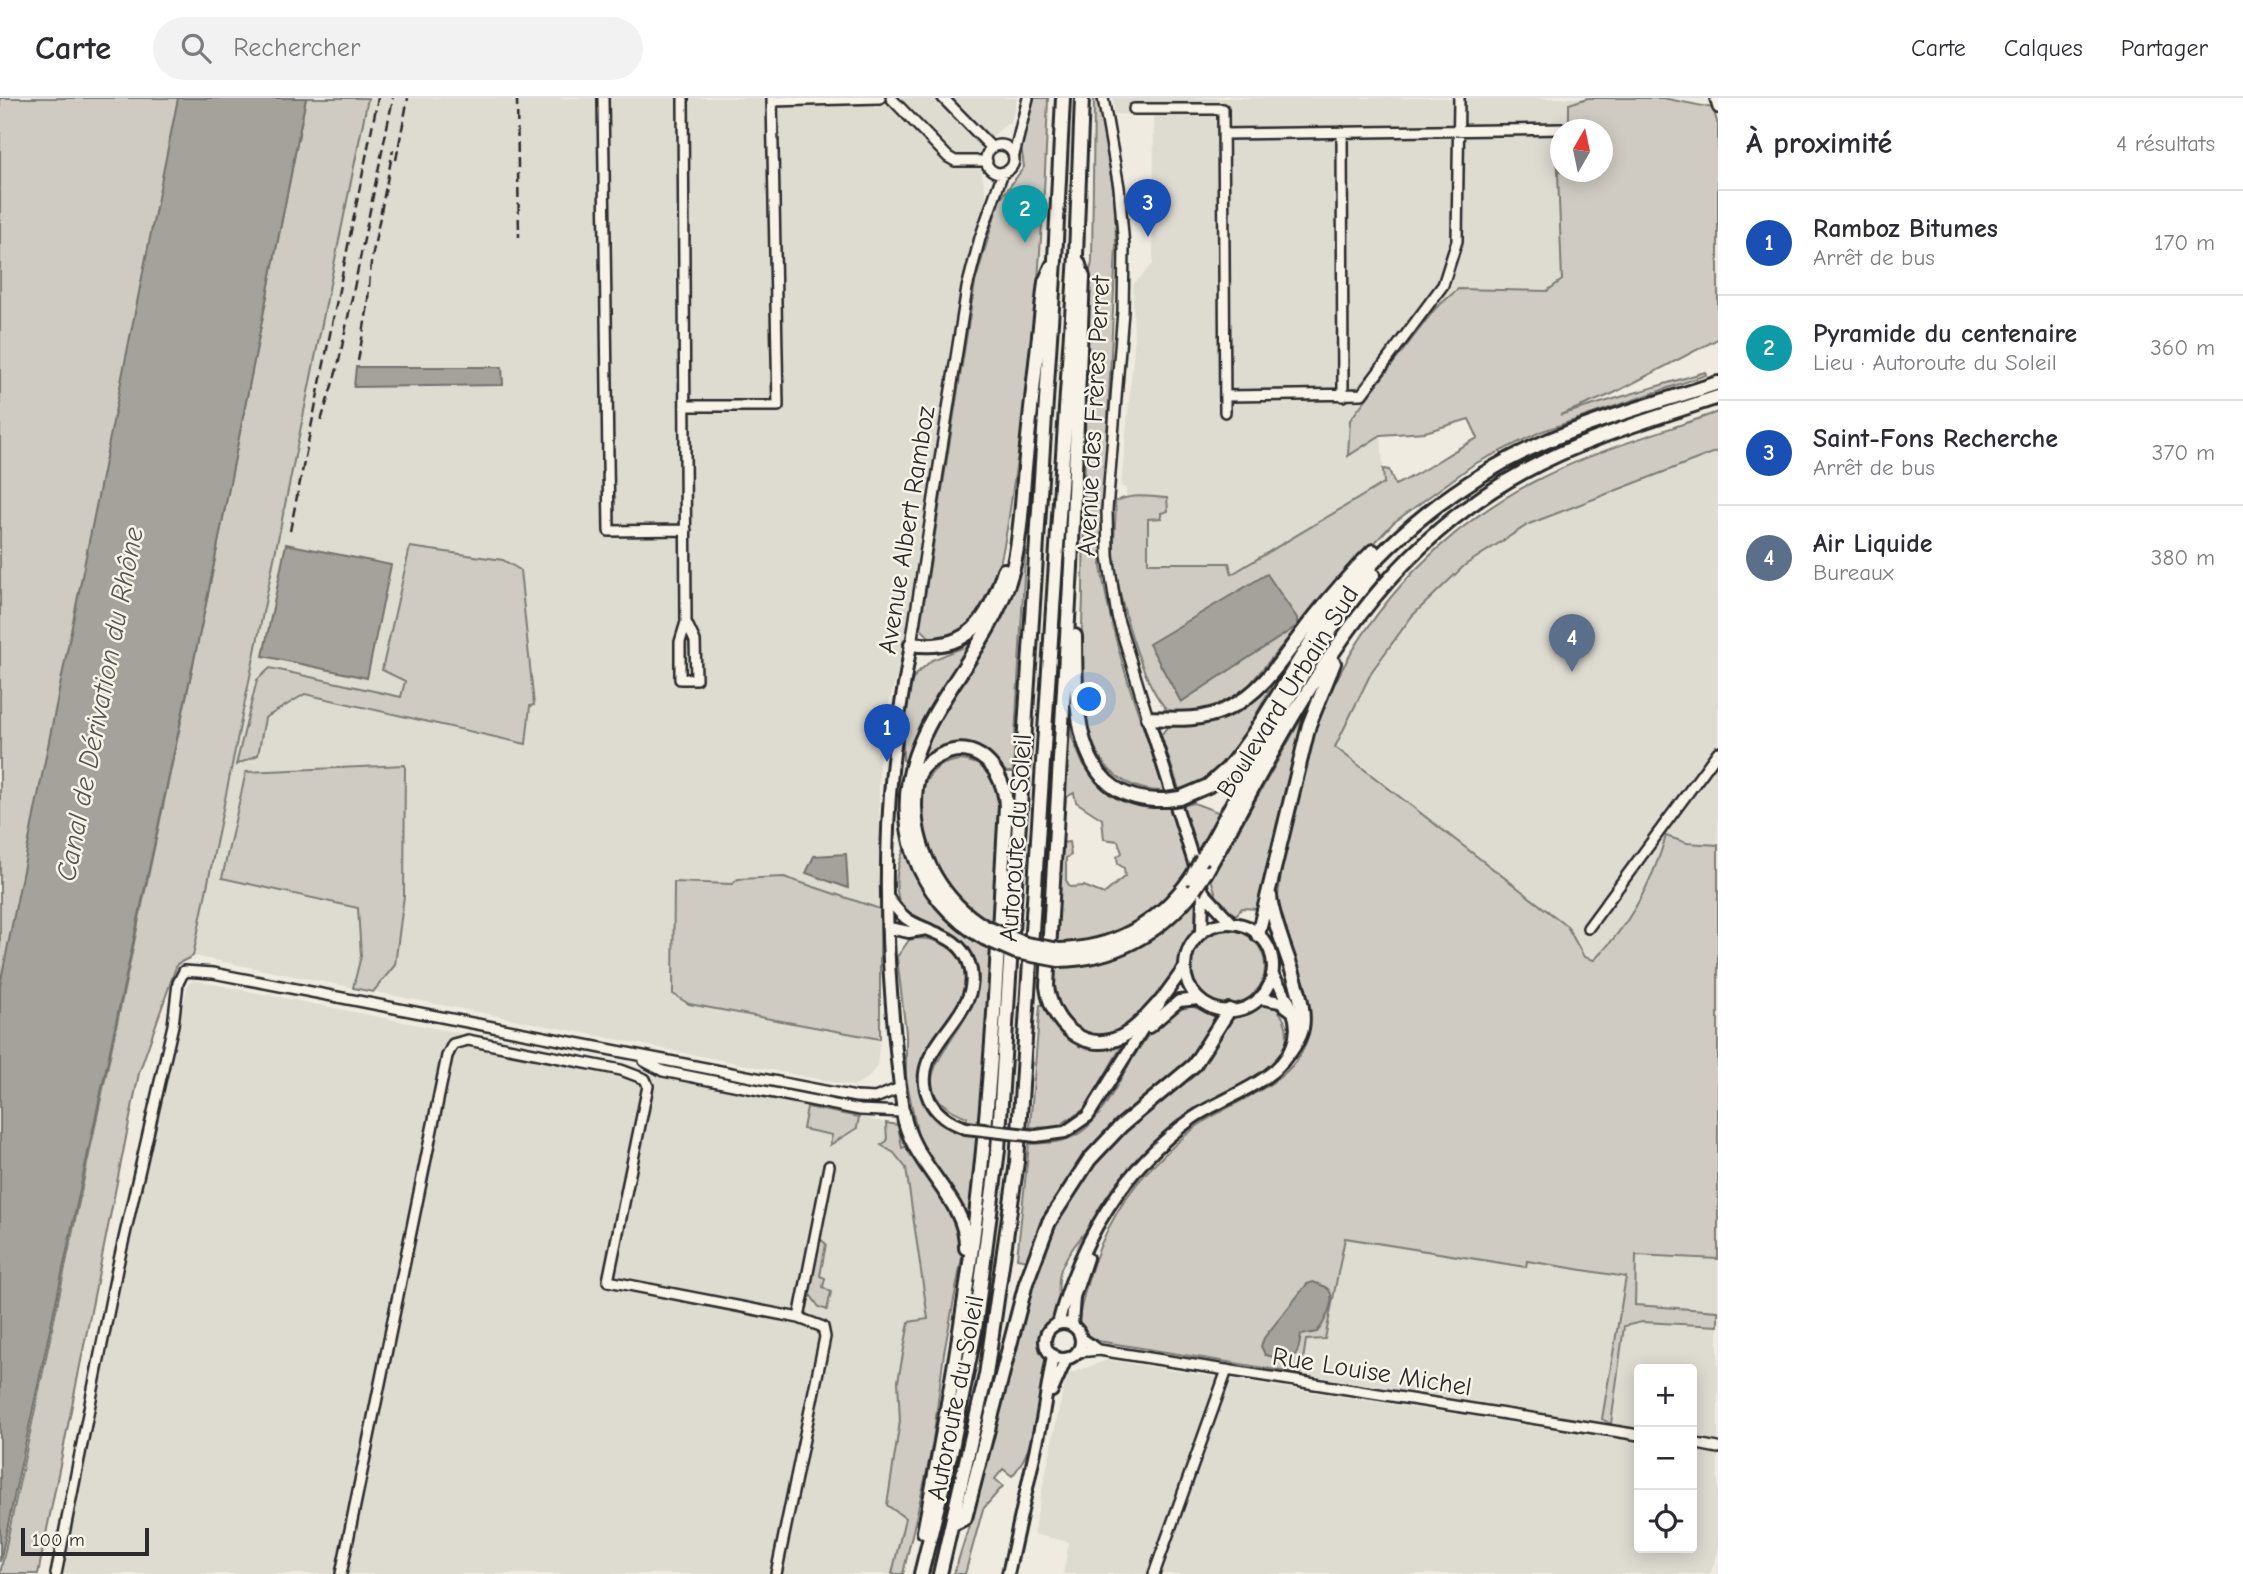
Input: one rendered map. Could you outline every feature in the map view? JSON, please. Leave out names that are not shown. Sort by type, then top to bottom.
[{"type":"highway","name":"Autoroute du Soleil","points":[[918,1574],[971,1354],[996,1173],[1063,98]]},
{"type":"highway","name":"Autoroute du Soleil","points":[[940,1574],[992,1344],[1017,1162],[1076,256],[1082,98]]},
{"type":"highway","points":[[1076,256],[1083,276],[1072,567],[1048,994],[1054,1013],[1064,1026],[1079,1037],[1098,1041],[1125,1035],[1158,1004]]},
{"type":"highway","points":[[1055,260],[1045,282],[1018,541],[1006,592],[980,644],[930,719],[914,756],[906,784],[908,827],[923,875],[948,910],[985,933],[1059,955],[1099,946],[1137,930],[1196,886],[1204,865],[1327,637],[1356,595],[1390,557],[1440,514],[1501,471],[1554,444],[1629,413]]},
{"type":"highway","points":[[1072,567],[1075,579],[1076,708],[1084,747],[1098,771],[1118,788],[1147,799],[1180,798],[1202,789],[1227,769],[1334,609],[1405,531],[1465,486],[1513,457],[1569,432],[1718,383]]},
{"type":"highway","name":"Boulevard Urbain Sud","points":[[1204,865],[1324,665],[1358,614],[1417,547],[1458,513],[1503,483],[1584,443],[1718,397]]},
{"type":"highway","points":[[1148,718],[1202,717],[1228,709],[1244,700],[1268,677],[1363,561],[1389,535],[1438,495],[1484,465],[1528,442],[1617,410],[1629,413]]},
{"type":"highway","points":[[911,645],[932,647],[950,644],[968,634],[985,615],[1003,572],[1020,480],[1025,468]]},
{"type":"highway","points":[[1258,935],[1315,707],[1358,614]]},
{"type":"highway","points":[[918,1574],[964,1296],[984,1148],[1006,806],[1004,786],[994,767],[983,757],[970,751],[946,753],[927,764],[918,778],[915,810],[919,836],[937,881],[985,933]]},
{"type":"highway","points":[[1269,885],[1272,911],[1303,1015],[1300,1035],[1290,1052]]},
{"type":"highway","points":[[953,1524],[965,1518],[1026,1283],[1041,1240],[1058,1204],[1100,1147],[1200,1057],[1229,1010]]},
{"type":"highway","points":[[903,1112],[914,1149],[964,1224],[964,1296]]},
{"type":"main road","name":"Avenue Albert Ramboz","points":[[903,1112],[890,952],[887,876],[892,774],[911,645]]},
{"type":"main road","name":"Avenue des Frères Perret","points":[[1148,718],[1196,886]]},
{"type":"main road","points":[[1058,1324],[1081,1254],[1112,1202],[1143,1162],[1174,1133],[1215,1104],[1269,1074],[1290,1052],[1296,1029],[1289,998],[1272,974],[1270,953],[1258,935],[1232,923],[1196,886]]},
{"type":"main road","points":[[1196,886],[1202,932]]},
{"type":"main road","points":[[888,898],[908,926]]},
{"type":"main road","points":[[889,924],[927,929],[943,935],[957,945],[966,957],[971,972],[968,1001],[932,1052],[925,1075],[928,1093],[935,1108],[948,1120],[966,1128],[1036,1136],[1065,1132],[1084,1119],[1185,967],[1191,945],[1202,932],[1216,925],[1232,923]]},
{"type":"main road","points":[[890,952],[908,926]]},
{"type":"main road","points":[[1185,967],[1189,984],[1199,999],[1213,1007],[1229,1010],[1245,1007],[1259,998],[1272,974]]},
{"type":"main road","points":[[1259,998],[1276,1000],[1292,1011]]},
{"type":"main road","points":[[1141,1033],[1179,1001],[1199,999]]},
{"type":"main road","points":[[1042,1420],[1066,1359],[1077,1352],[1081,1338],[1072,1325],[1071,1313],[1080,1276],[1112,1202]]},
{"type":"main road","points":[[1008,1574],[1042,1420],[1053,1355],[1045,1342],[1051,1328],[1058,1324],[1072,1325]]},
{"type":"main road","points":[[1053,1355],[1066,1359]]},
{"type":"street","points":[[603,98],[609,531],[687,530]]},
{"type":"street","points":[[683,98],[687,530],[686,622],[680,642],[680,679],[696,679],[695,641],[686,622]]},
{"type":"street","points":[[687,406],[778,406],[772,100],[880,98]]},
{"type":"street","points":[[891,98],[955,162],[987,161],[999,172]]},
{"type":"street","points":[[943,98],[997,146],[1014,155],[1017,131],[1028,98]]},
{"type":"street","name":"Avenue des Frères Perret","points":[[1103,98],[1119,187],[1124,247],[1123,311],[1107,510],[1108,556],[1122,638],[1148,718]]},
{"type":"street","points":[[1226,396],[1362,394],[1443,285],[1457,241],[1459,98]]},
{"type":"street","points":[[1715,98],[1718,108]]},
{"type":"street","points":[[1134,109],[1223,109],[1225,412]]},
{"type":"street","points":[[1224,134],[1550,129]]},
{"type":"street","points":[[987,161],[997,146],[1017,131]]},
{"type":"street","points":[[1342,132],[1343,396]]},
{"type":"street","name":"Avenue Albert Ramboz","points":[[911,645],[967,288],[995,195],[999,172],[1013,164],[1014,155]]},
{"type":"street","points":[[1588,928],[1718,752]]},
{"type":"street","points":[[56,1574],[117,1269],[173,1025],[178,983],[184,971],[213,973],[866,1098],[900,1087]]},
{"type":"street","points":[[341,1574],[447,1056],[459,1040],[621,1070],[645,1079],[648,1086],[646,1099],[608,1281],[799,1318],[822,1327],[825,1337],[776,1574]]},
{"type":"street","points":[[634,1055],[663,1070],[676,1073],[860,1111],[903,1112]]},
{"type":"street","points":[[799,1318],[829,1166]]},
{"type":"street","name":"Rue Louise Michel","points":[[1081,1338],[1099,1350]]},
{"type":"street","name":"Rue Louise Michel","points":[[1077,1352],[1099,1350],[1634,1434]]},
{"type":"street","points":[[1154,1574],[1227,1370]]},
{"type":"street","points":[[1697,1444],[1718,1448]]},
{"type":"shaded area","points":[[0,98],[248,98],[0,1306]]},
{"type":"shaded area","points":[[306,98],[368,98],[193,956],[177,964],[139,1073],[38,1574],[0,1574],[207,599]]},
{"type":"shaded area","points":[[368,98],[1017,98],[1012,119],[982,145],[979,156],[987,201],[969,258],[905,644],[885,719],[879,764],[881,1029],[877,1066],[868,1078],[853,1086],[193,956]]},
{"type":"shaded area","points":[[1034,98],[1048,98],[1041,239],[1028,380],[1004,547],[994,584],[974,623],[964,631],[933,641],[920,628],[975,283],[999,201],[1024,167],[1020,138]]},
{"type":"shaded area","points":[[1094,98],[1098,98],[1115,200],[1116,247],[1101,566],[1119,652],[1166,791],[1135,786],[1109,770],[1097,752],[1090,734],[1082,693],[1088,281],[1092,262]]},
{"type":"shaded area","points":[[1113,98],[1588,98],[1569,105],[1569,119],[1550,119],[1550,182],[1558,182],[1562,280],[1547,291],[1458,289],[1381,435],[1384,483],[1380,504],[1232,575],[1148,563],[1126,505],[1126,488],[1121,486],[1134,347],[1133,285],[1153,264],[1154,115],[1114,114]]},
{"type":"shaded area","points":[[1588,98],[1663,98],[1713,108],[1718,125],[1718,339],[1612,394],[1560,415],[1705,372],[1706,375],[1540,432],[1474,464],[1393,523],[1306,617],[1250,684],[1231,699],[1206,710],[1170,713],[1149,681],[1125,613],[1114,551],[1115,502],[1133,497],[1167,498],[1168,511],[1161,513],[1161,518],[1148,519],[1148,563],[1229,563],[1232,574],[1384,483],[1383,469],[1389,470],[1395,485],[1478,438],[1469,419],[1425,432],[1381,435],[1348,456],[1350,420],[1435,309],[1458,289],[1547,291],[1562,280],[1558,182],[1613,182],[1613,119],[1569,119],[1569,104]]},
{"type":"shaded area","points":[[1718,412],[1718,451],[1529,524],[1465,565],[1412,616],[1372,671],[1335,747],[1567,926],[1584,957],[1594,960],[1618,933],[1638,903],[1666,836],[1687,843],[1718,845],[1718,1259],[1636,1255],[1635,1305],[1718,1311],[1718,1326],[1642,1322],[1624,1326],[1611,1424],[1602,1419],[1626,1277],[1527,1261],[1526,1267],[1345,1238],[1325,1339],[1306,1340],[1301,1374],[1098,1341],[1086,1335],[1078,1323],[1089,1278],[1106,1234],[1129,1194],[1143,1176],[1186,1135],[1211,1117],[1280,1077],[1294,1064],[1304,1049],[1309,1020],[1278,911],[1278,896],[1291,818],[1311,739],[1331,691],[1368,627],[1391,597],[1443,544],[1503,499],[1579,461]]},
{"type":"shaded area","points":[[1718,451],[1718,1441],[1697,1437],[1697,1364],[1634,1364],[1634,1427],[1098,1341],[1086,1335],[1078,1323],[1318,1039],[1302,815],[1372,671],[1412,616],[1466,565],[1529,524]]},
{"type":"shaded area","points":[[1029,486],[1013,772],[1006,772],[990,753],[965,743],[949,744],[920,762],[903,760],[903,732],[910,685],[916,674],[932,660],[962,648],[976,634],[979,636],[995,629],[1010,593]]},
{"type":"shaded area","points":[[410,547],[503,560],[520,570],[534,705],[530,706],[526,744],[305,694],[265,718],[258,755],[236,765],[257,680],[270,668],[401,697],[405,681],[382,670]]},
{"type":"shaded area","points":[[1282,667],[1241,740],[1228,757],[1214,772],[1198,783],[1179,789],[1161,735],[1168,726],[1203,723]]},
{"type":"shaded area","points":[[1069,703],[1072,737],[1082,762],[1100,784],[1130,802],[1174,808],[1194,803],[1223,814],[1176,886],[1158,906],[1137,922],[1113,934],[1086,941],[1054,942],[1061,843],[1069,842],[1071,855],[1066,858],[1066,880],[1070,887],[1084,886],[1104,894],[1125,876],[1124,868],[1118,864],[1117,857],[1122,853],[1118,841],[1104,839],[1102,819],[1076,802],[1074,793],[1065,798]]},
{"type":"shaded area","points":[[1308,707],[1310,710],[1261,900],[1257,909],[1242,908],[1237,914],[1228,914],[1220,907],[1211,879]]},
{"type":"shaded area","points":[[960,760],[985,769],[995,782],[998,792],[998,850],[993,925],[969,907],[948,886],[931,853],[925,833],[921,812],[922,794],[928,778],[940,766]]},
{"type":"shaded area","points":[[405,765],[404,896],[395,965],[373,992],[353,988],[361,956],[358,908],[222,878],[246,772]]},
{"type":"shaded area","points":[[905,847],[938,906],[975,941],[990,950],[981,1123],[970,1217],[961,1229],[962,1257],[944,1353],[932,1449],[903,1574],[892,1574],[905,1518],[887,1505],[900,1421],[898,1381],[909,1322],[928,1319],[906,1168],[894,1153],[881,1145],[887,1141],[886,1123],[898,1125],[902,1148],[919,1142],[906,1078],[906,1033],[897,957],[909,940],[920,938],[932,940],[952,950],[964,968],[964,991],[924,1055],[920,1087],[926,1107],[932,1116],[940,1124],[964,1134],[967,1117],[939,1101],[932,1082],[938,1061],[967,1015],[977,989],[976,963],[957,937],[945,929],[903,912],[896,880]]},
{"type":"shaded area","points":[[784,877],[880,909],[880,1039],[689,1004],[673,994],[674,882],[732,884],[738,879]]},
{"type":"shaded area","points":[[1197,898],[1200,927],[1189,939],[1175,973],[1134,1022],[1106,1036],[1091,1037],[1070,1025],[1056,1003],[1052,968],[1095,961],[1133,949],[1166,929]]},
{"type":"shaded area","points":[[1228,930],[1242,933],[1254,941],[1262,953],[1265,967],[1262,981],[1254,993],[1242,1001],[1228,1004],[1214,1001],[1202,993],[1194,981],[1191,967],[1194,953],[1202,941],[1214,933]]},
{"type":"shaded area","points":[[193,980],[620,1065],[656,1076],[898,1125],[928,1320],[911,1488],[894,1574],[50,1574],[57,1540],[68,1541],[139,1196],[188,984]]},
{"type":"shaded area","points":[[1046,1004],[1058,1028],[1074,1041],[1095,1047],[1121,1047],[1086,1108],[1055,1128],[1030,1127],[1040,1005]]},
{"type":"shaded area","points":[[1192,1006],[1216,1017],[1204,1044],[1184,1068],[1098,1143],[1035,1241],[1028,1260],[1017,1258],[1029,1144],[1065,1140],[1085,1129],[1110,1098],[1144,1041],[1173,1013]]},
{"type":"shaded area","points":[[1261,1006],[1274,1006],[1284,1020],[1287,1035],[1278,1058],[1251,1079],[1184,1117],[1157,1141],[1122,1181],[1067,1257],[1059,1280],[1059,1311],[1045,1328],[1042,1337],[1047,1363],[1032,1438],[1012,1476],[1003,1469],[995,1479],[1003,1486],[983,1509],[965,1574],[954,1574],[973,1513],[1038,1263],[1058,1216],[1090,1168],[1127,1130],[1195,1073],[1230,1020]]},
{"type":"shaded area","points":[[807,1107],[859,1117],[857,1128],[830,1145],[832,1135],[803,1129]]},
{"type":"shaded area","points":[[819,1238],[826,1244],[820,1276],[825,1278],[823,1287],[831,1292],[827,1310],[819,1307],[809,1293]]},
{"type":"shaded area","points":[[1107,1360],[1634,1442],[1634,1553],[1697,1553],[1697,1452],[1718,1455],[1718,1552],[1710,1574],[1063,1574],[1069,1542],[1033,1534],[1066,1375]]},
{"type":"water","name":"Canal de Dérivation du Rhône","points":[[178,98],[306,98],[207,599],[0,1562],[0,985]]},
{"type":"water","points":[[356,367],[502,367],[503,385],[354,387]]},
{"type":"water","points":[[286,544],[391,565],[367,678],[263,656]]},
{"type":"water","points":[[1267,574],[1297,618],[1297,626],[1181,702],[1149,644]]},
{"type":"water","points":[[846,854],[848,888],[806,873],[814,856]]},
{"type":"water","points":[[1313,1282],[1326,1287],[1331,1294],[1328,1312],[1320,1329],[1301,1335],[1296,1353],[1287,1360],[1265,1355],[1261,1346],[1264,1338],[1307,1284]]},
{"type":"railway","points":[[290,531],[378,98]]},
{"type":"railway","points":[[321,421],[338,366],[393,98]]},
{"type":"railway","points":[[396,160],[408,98]]},
{"type":"railway","points":[[517,98],[519,237]]},
{"type":"railway","points":[[358,361],[367,311],[371,263],[393,150]]},
{"type":"place","name":"Saint-Fons Recherche","points":[[1148,237]]},
{"type":"place","name":"Pyramide du centenaire","points":[[1025,243]]},
{"type":"place","name":"Air Liquide","points":[[1572,672]]},
{"type":"place","name":"Ramboz Bitumes","points":[[887,762]]}]
